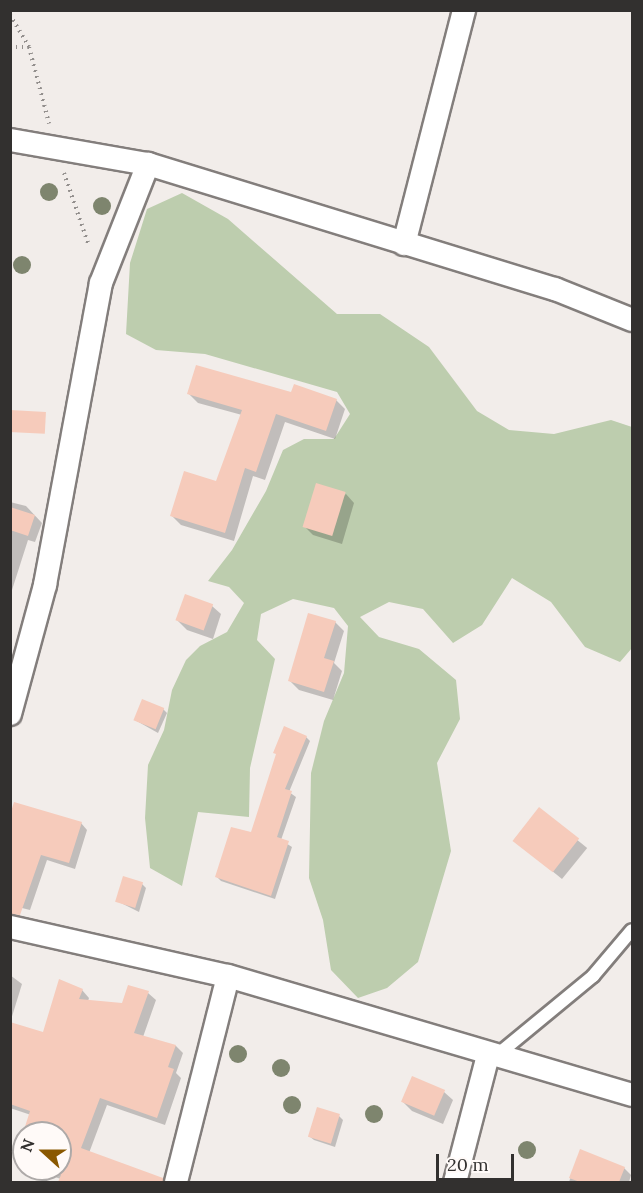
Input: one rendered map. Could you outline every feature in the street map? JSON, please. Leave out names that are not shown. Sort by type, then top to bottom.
[{"type":"street","points":[[404,244],[464,10]]},
{"type":"street","points":[[10,140],[148,164],[555,289],[633,320]]},
{"type":"street","points":[[10,714],[45,585],[101,283],[148,164]]},
{"type":"street","points":[[10,927],[228,976],[633,1095]]},
{"type":"street","points":[[176,1182],[228,976]]},
{"type":"street","points":[[455,1182],[492,1055]]},
{"type":"lane","points":[[492,1055],[592,976],[633,930]]},
{"type":"path","points":[[10,47],[29,47]]},
{"type":"green space","points":[[182,193],[228,219],[337,314],[380,314],[429,347],[477,411],[509,430],[554,434],[611,420],[632,427],[632,648],[620,662],[585,647],[551,602],[512,578],[482,625],[453,643],[423,609],[389,602],[360,617],[379,637],[419,649],[456,680],[460,719],[437,763],[451,851],[418,962],[387,988],[358,998],[331,970],[323,920],[309,878],[311,773],[324,721],[344,673],[348,626],[334,608],[293,599],[261,614],[257,640],[275,659],[250,768],[249,817],[198,812],[182,886],[150,868],[145,818],[148,765],[164,730],[172,690],[186,660],[200,646],[227,632],[244,603],[229,587],[208,581],[232,550],[266,491],[283,450],[304,439],[334,439],[350,414],[337,392],[205,354],[156,350],[126,334],[130,263],[147,209]]},
{"type":"building","points":[[196,365],[291,392],[294,384],[337,399],[326,431],[276,414],[256,472],[245,468],[225,533],[170,516],[184,471],[216,481],[242,410],[187,394]]},
{"type":"building","points":[[10,410],[46,412],[45,434],[10,432]]},
{"type":"building","points":[[316,483],[346,492],[332,536],[303,527]]},
{"type":"building","points":[[10,507],[35,515],[28,536],[10,530]]},
{"type":"building","points":[[185,594],[213,604],[204,631],[175,620]]},
{"type":"building","points":[[308,613],[336,621],[324,658],[334,661],[324,692],[288,681]]},
{"type":"building","points":[[142,699],[164,708],[156,729],[133,720]]},
{"type":"building","points":[[284,726],[307,736],[285,789],[292,791],[277,837],[289,841],[271,896],[215,877],[231,827],[251,832],[276,754],[273,753]]},
{"type":"building","points":[[14,802],[82,822],[69,863],[41,855],[20,915],[10,914],[10,815]]},
{"type":"building","points":[[539,807],[579,838],[553,872],[513,841]]},
{"type":"building","points":[[123,876],[143,882],[135,908],[115,902]]},
{"type":"building","points":[[59,979],[83,989],[79,999],[122,1003],[128,985],[149,991],[134,1033],[176,1045],[168,1067],[174,1069],[157,1118],[100,1098],[81,1148],[163,1178],[163,1182],[58,1182],[72,1181],[72,1121],[27,1121],[30,1111],[10,1104],[10,1022],[43,1032]]},
{"type":"building","points":[[412,1076],[445,1090],[434,1116],[401,1102]]},
{"type":"building","points":[[317,1107],[340,1114],[331,1144],[308,1137]]},
{"type":"building","points":[[580,1149],[625,1167],[619,1182],[580,1182],[569,1178]]}]
